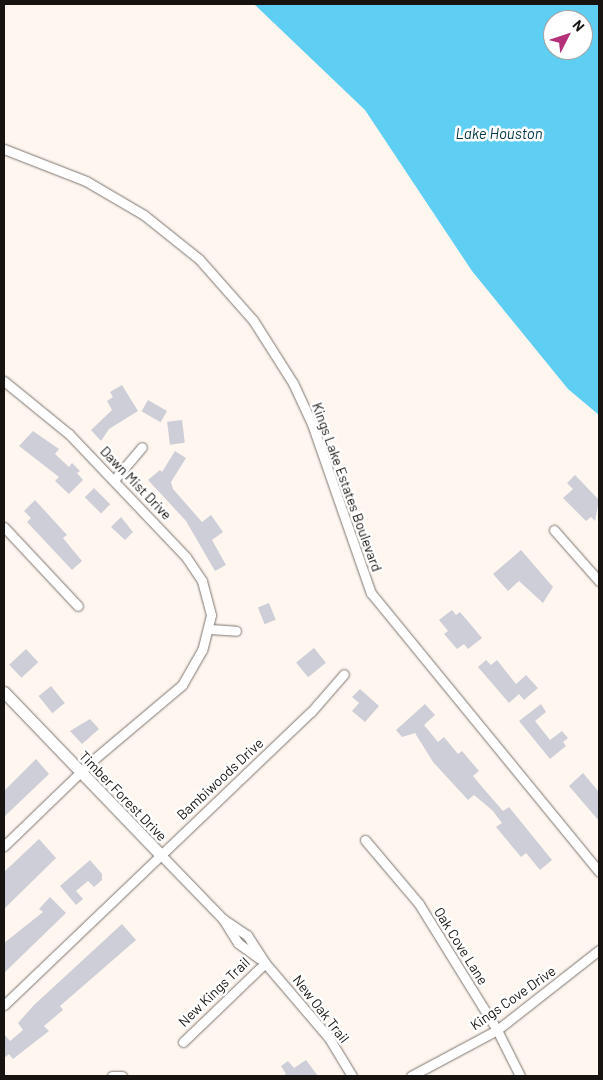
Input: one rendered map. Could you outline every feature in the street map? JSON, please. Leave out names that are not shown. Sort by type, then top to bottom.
[{"type":"street","name":"Kings Lake Estates Boulevard","points":[[4,149],[86,181],[144,215],[199,259],[253,320],[293,383],[312,424],[371,593],[599,872]]},
{"type":"street","name":"Dawn Mist Drive","points":[[4,381],[114,480],[198,573],[208,598],[210,629]]},
{"type":"street","points":[[114,480],[142,446]]},
{"type":"street","points":[[4,527],[78,606]]},
{"type":"street","points":[[554,530],[599,581]]},
{"type":"street","points":[[4,846],[79,773],[182,685],[210,629],[236,631]]},
{"type":"street","name":"Bambiwoods Drive","points":[[4,1005],[160,854],[311,712],[344,674]]},
{"type":"street","name":"Timber Forest Drive","points":[[4,692],[79,773],[223,919]]},
{"type":"street","name":"Oak Cove Lane","points":[[365,840],[419,904],[497,1030],[520,1076]]},
{"type":"street","name":"New Oak Trail","points":[[223,919],[238,943],[265,963],[308,1010],[352,1076]]},
{"type":"street","name":"Kings Cove Drive","points":[[411,1076],[497,1030],[599,950]]},
{"type":"street","name":"New Kings Trail","points":[[183,1042],[265,963]]},
{"type":"water","name":"Lake Houston","points":[[254,4],[599,4],[599,415],[568,389],[472,271],[365,110]]},
{"type":"building","points":[[122,385],[138,411],[109,429],[101,441],[91,430],[112,410],[107,401],[113,397],[110,392]]},
{"type":"building","points":[[148,400],[167,411],[161,422],[142,411]]},
{"type":"building","points":[[182,420],[185,443],[170,445],[167,422]]},
{"type":"building","points":[[33,431],[59,449],[55,454],[69,467],[72,463],[80,471],[77,473],[83,480],[69,494],[55,481],[59,477],[19,446]]},
{"type":"building","points":[[175,451],[186,458],[171,482],[173,489],[202,522],[211,515],[223,532],[212,540],[226,565],[215,571],[186,521],[148,480],[160,470],[162,472]]},
{"type":"building","points":[[575,475],[599,500],[595,521],[591,517],[586,521],[563,498],[573,489],[567,483]]},
{"type":"building","points":[[94,488],[110,504],[101,513],[85,497]]},
{"type":"building","points":[[35,500],[67,535],[63,538],[82,561],[72,570],[27,522],[31,518],[24,511]]},
{"type":"building","points":[[121,517],[133,532],[125,540],[111,527]]},
{"type":"building","points":[[521,550],[553,587],[543,603],[519,581],[508,591],[493,574]]},
{"type":"building","points":[[269,603],[276,620],[265,624],[258,607]]},
{"type":"building","points":[[452,610],[456,615],[460,612],[482,638],[468,649],[464,644],[457,649],[444,634],[448,631],[439,620]]},
{"type":"building","points":[[314,648],[326,663],[308,677],[296,662]]},
{"type":"building","points":[[26,649],[38,662],[21,678],[9,665]]},
{"type":"building","points":[[486,660],[491,665],[497,660],[516,684],[526,675],[538,688],[524,700],[519,694],[509,703],[478,667]]},
{"type":"building","points":[[51,686],[65,703],[52,713],[39,696]]},
{"type":"building","points":[[360,689],[379,706],[365,722],[352,711],[359,703],[352,697]]},
{"type":"building","points":[[425,704],[435,715],[424,725],[438,742],[444,737],[458,754],[462,751],[479,771],[473,776],[503,811],[509,807],[552,860],[540,870],[526,853],[521,857],[496,827],[502,823],[492,810],[474,795],[468,800],[433,762],[415,733],[402,737],[396,730]]},
{"type":"building","points":[[541,704],[546,712],[535,721],[550,740],[562,731],[568,738],[563,742],[566,746],[550,759],[519,721]]},
{"type":"building","points":[[90,719],[99,729],[82,744],[70,731]]},
{"type":"building","points":[[36,759],[49,774],[4,817],[4,791]]},
{"type":"building","points":[[583,773],[599,792],[599,821],[569,786]]},
{"type":"building","points":[[39,839],[56,858],[4,909],[4,872]]},
{"type":"building","points":[[90,860],[102,874],[102,880],[94,887],[88,881],[76,891],[83,899],[76,905],[60,886]]},
{"type":"building","points":[[50,897],[66,913],[4,973],[4,943],[43,912],[39,909]]},
{"type":"building","points":[[122,924],[136,940],[60,1006],[63,1010],[44,1026],[49,1031],[13,1059],[9,1054],[4,1058],[4,1034],[10,1041],[23,1030],[18,1023],[34,1005]]},
{"type":"building","points":[[306,1060],[318,1076],[283,1076],[286,1074],[281,1066],[288,1061],[294,1068]]}]
